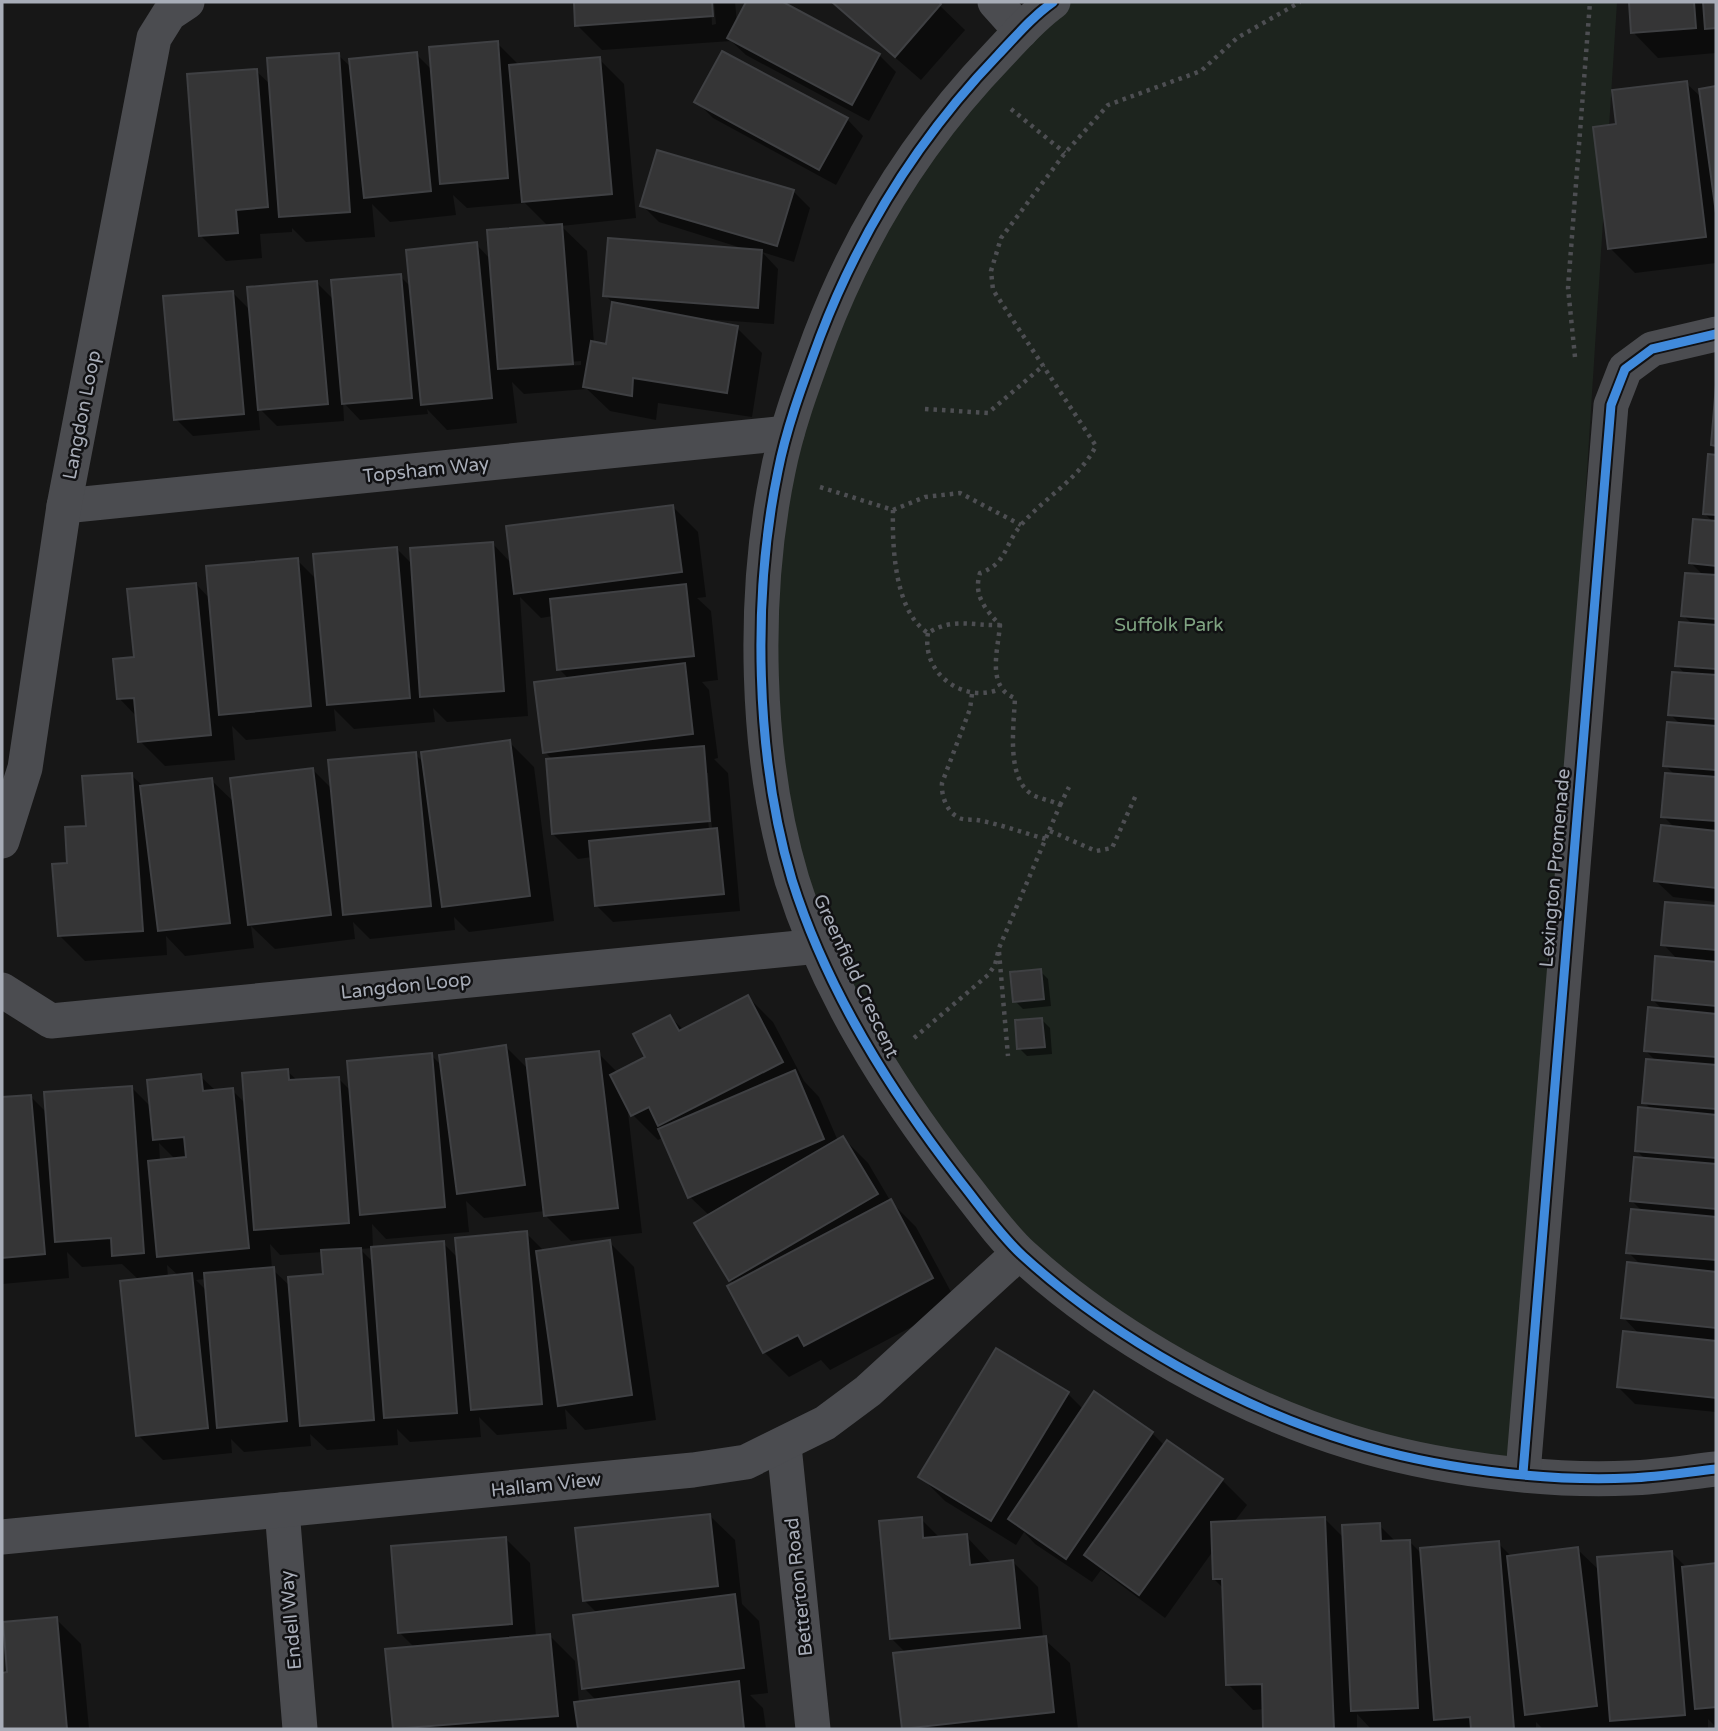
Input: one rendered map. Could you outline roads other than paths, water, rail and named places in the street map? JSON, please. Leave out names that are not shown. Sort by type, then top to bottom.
[{"type":"street","name":"Langdon Loop","points":[[2,841],[25,768],[64,506],[154,38],[169,13],[187,2]]},
{"type":"street","points":[[995,2],[1021,31]]},
{"type":"street","name":"Greenfield Crescent","points":[[1053,2],[1021,31],[961,94],[907,166],[858,249],[831,310],[788,433],[767,540],[762,617],[762,693],[774,790],[793,882],[856,1028],[888,1083],[926,1137],[1019,1253],[1067,1293],[1136,1340],[1200,1377],[1303,1426],[1406,1457],[1471,1469],[1629,1479],[1716,1469]]},
{"type":"street","name":"Lexington Promenade","points":[[1522,1473],[1611,405],[1625,369],[1652,349],[1716,334]]},
{"type":"street","name":"Topsham Way","points":[[64,506],[788,433]]},
{"type":"street","name":"Langdon Loop","points":[[2,990],[51,1021],[819,946]]},
{"type":"street","name":"Hallam View","points":[[2,1537],[693,1470],[746,1462],[784,1446],[825,1423],[868,1391],[1019,1253]]},
{"type":"street","name":"Betterton Road","points":[[784,1446],[813,1729]]},
{"type":"street","name":"Endell Way","points":[[282,1510],[300,1729]]},
{"type":"park label","name":"Suffolk Park","points":[[1169,625]]}]
